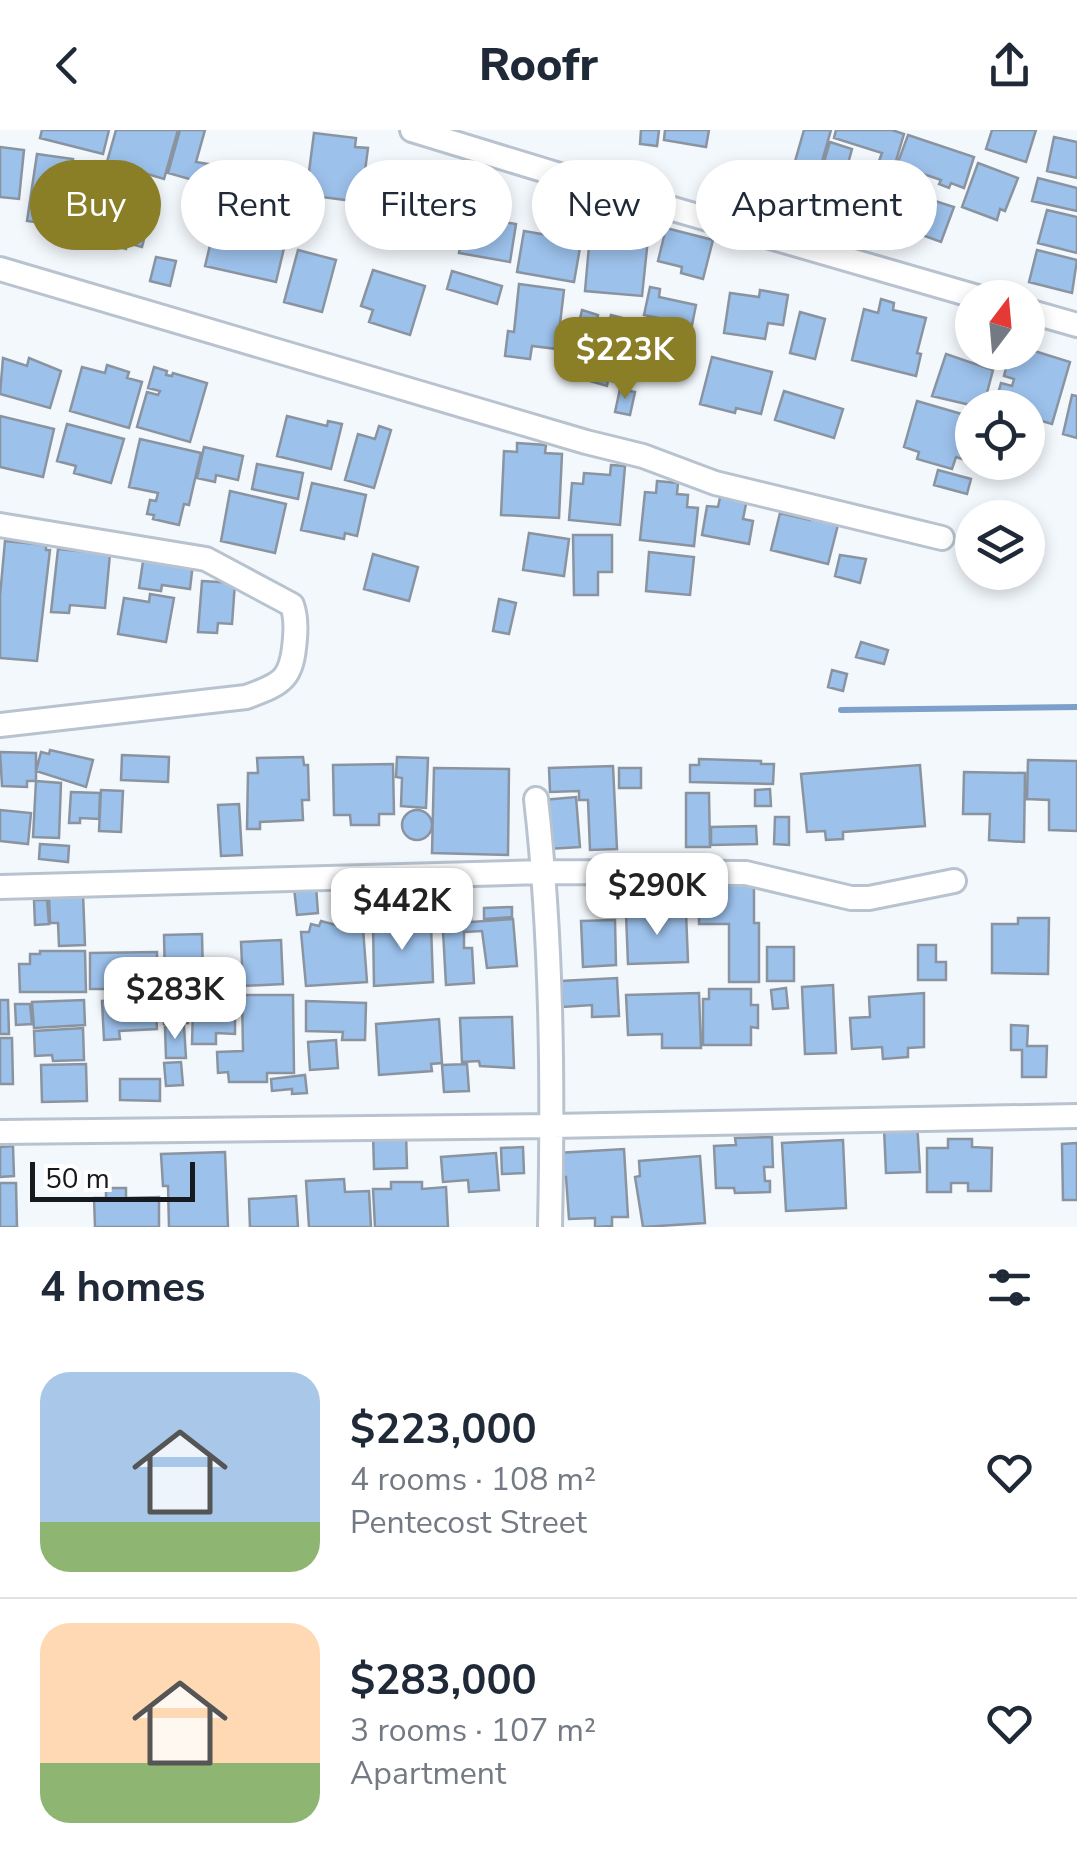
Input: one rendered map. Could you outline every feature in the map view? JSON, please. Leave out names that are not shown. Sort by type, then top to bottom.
[{"type":"street","points":[[412,130],[955,290]]},
{"type":"street","points":[[0,269],[643,456],[715,483],[942,538]]},
{"type":"street","points":[[1045,316],[1077,325]]},
{"type":"street","points":[[0,525],[206,559],[292,605],[296,624],[293,666],[285,678],[246,697],[0,725]]},
{"type":"street","points":[[536,799],[544,872],[552,1126],[550,1227]]},
{"type":"street","points":[[0,887],[544,872],[746,873],[851,898],[869,898],[954,881]]},
{"type":"street","points":[[0,1132],[1077,1116]]},
{"type":"building","points":[[42,130],[109,130],[103,154],[40,138]]},
{"type":"building","points":[[116,130],[178,130],[164,179],[161,160],[108,160]]},
{"type":"building","points":[[180,130],[205,130],[197,160],[181,160],[181,177],[168,173]]},
{"type":"building","points":[[641,130],[659,130],[657,146],[640,144]]},
{"type":"building","points":[[665,130],[709,130],[706,147],[664,140]]},
{"type":"building","points":[[804,130],[831,130],[822,160],[795,160]]},
{"type":"building","points":[[836,130],[892,130],[904,134],[896,160],[879,160],[882,153],[834,138]]},
{"type":"building","points":[[992,130],[1036,130],[1026,162],[986,149]]},
{"type":"building","points":[[314,133],[356,138],[355,147],[368,148],[366,160],[345,160],[345,200],[325,197],[325,160],[311,160]]},
{"type":"building","points":[[908,135],[974,157],[964,188],[939,184],[937,160],[899,160]]},
{"type":"building","points":[[1054,137],[1077,142],[1077,178],[1047,171]]},
{"type":"building","points":[[830,142],[852,149],[849,160],[825,160]]},
{"type":"building","points":[[0,147],[24,150],[19,199],[0,197]]},
{"type":"building","points":[[37,154],[73,159],[73,160],[36,160]]},
{"type":"building","points":[[978,163],[1018,178],[1005,211],[1000,209],[997,220],[962,207]]},
{"type":"building","points":[[1038,178],[1077,188],[1077,211],[1032,201]]},
{"type":"building","points":[[937,202],[954,207],[941,242],[937,241]]},
{"type":"building","points":[[1047,210],[1077,217],[1077,253],[1038,243]]},
{"type":"building","points":[[524,231],[532,232],[532,250],[580,250],[574,282],[517,272]]},
{"type":"building","points":[[676,231],[696,236],[696,250],[710,250],[703,279],[681,273],[682,267],[658,261],[661,250],[676,250]]},
{"type":"building","points":[[209,250],[284,250],[276,282],[205,266]]},
{"type":"building","points":[[298,250],[336,260],[322,312],[284,302]]},
{"type":"building","points":[[459,250],[512,250],[510,262],[459,253]]},
{"type":"building","points":[[589,250],[647,250],[642,296],[585,291]]},
{"type":"building","points":[[1037,250],[1077,260],[1072,293],[1045,286],[1045,280],[1030,280]]},
{"type":"building","points":[[156,257],[176,261],[170,286],[150,281]]},
{"type":"building","points":[[373,270],[425,286],[410,335],[369,322],[373,310],[361,306]]},
{"type":"building","points":[[452,271],[502,286],[497,304],[447,289]]},
{"type":"building","points":[[519,284],[564,290],[557,349],[532,346],[530,359],[505,356],[508,331],[514,332]]},
{"type":"building","points":[[650,287],[660,289],[659,297],[696,305],[692,325],[644,315]]},
{"type":"building","points":[[760,290],[788,295],[783,325],[768,323],[765,339],[724,333],[730,293],[759,297]]},
{"type":"building","points":[[881,299],[894,303],[893,310],[926,318],[916,376],[852,360],[864,309],[878,313]]},
{"type":"building","points":[[582,310],[598,315],[586,360],[571,356]]},
{"type":"building","points":[[800,312],[825,319],[815,359],[790,353]]},
{"type":"building","points":[[611,315],[637,322],[632,341],[639,344],[627,385],[608,380],[607,386],[586,380]]},
{"type":"building","points":[[946,354],[955,357],[955,370],[993,370],[988,390],[955,390],[955,401],[932,396]]},
{"type":"building","points":[[1045,354],[1070,362],[1052,424],[1045,422],[1045,390],[999,390],[1001,383],[1012,386],[1014,379],[1004,376],[1006,370],[1045,370]]},
{"type":"building","points":[[712,357],[772,372],[761,414],[736,408],[735,413],[700,404]]},
{"type":"building","points":[[3,358],[27,366],[29,358],[61,371],[50,408],[0,394]]},
{"type":"building","points":[[107,365],[129,372],[127,378],[142,382],[129,428],[70,411],[82,367],[105,373]]},
{"type":"building","points":[[154,367],[167,371],[166,375],[173,373],[207,383],[190,442],[137,427],[147,392],[158,395],[160,391],[148,388]]},
{"type":"building","points":[[620,389],[635,392],[630,415],[615,412]]},
{"type":"building","points":[[784,391],[843,409],[834,438],[775,420]]},
{"type":"building","points":[[1072,395],[1077,396],[1077,438],[1063,434]]},
{"type":"building","points":[[917,401],[955,412],[952,469],[917,459],[919,452],[904,447]]},
{"type":"building","points":[[0,416],[54,429],[43,477],[0,467]]},
{"type":"building","points":[[287,416],[327,426],[328,421],[342,424],[331,469],[277,456]]},
{"type":"building","points":[[67,424],[124,439],[111,483],[74,473],[76,466],[57,461]]},
{"type":"building","points":[[379,426],[391,430],[374,488],[345,480],[358,434],[375,439]]},
{"type":"building","points":[[140,439],[201,453],[189,505],[184,504],[179,525],[147,514],[150,500],[156,501],[158,493],[129,487]]},
{"type":"building","points":[[517,443],[546,445],[545,453],[562,454],[559,518],[501,515],[504,451],[517,452]]},
{"type":"building","points":[[204,447],[243,456],[238,480],[216,475],[215,482],[197,478]]},
{"type":"building","points":[[257,464],[303,473],[298,499],[252,489]]},
{"type":"building","points":[[611,465],[625,466],[620,525],[569,520],[572,483],[583,484],[584,473],[610,475]]},
{"type":"building","points":[[938,470],[955,475],[955,480],[971,480],[967,494],[934,485]]},
{"type":"building","points":[[657,481],[678,483],[677,494],[688,495],[687,507],[698,508],[694,546],[640,540],[645,492],[656,493]]},
{"type":"building","points":[[312,483],[366,495],[357,536],[345,533],[344,539],[301,530]]},
{"type":"building","points":[[230,491],[286,504],[275,553],[221,541]]},
{"type":"building","points":[[721,493],[747,499],[743,519],[753,521],[749,544],[702,535],[707,506],[718,507]]},
{"type":"building","points":[[812,510],[840,517],[828,564],[771,550],[780,513],[810,520]]},
{"type":"building","points":[[529,533],[569,539],[564,576],[523,570]]},
{"type":"building","points":[[573,535],[612,535],[612,572],[598,572],[598,595],[574,595]]},
{"type":"building","points":[[5,541],[46,545],[46,550],[50,550],[37,661],[0,658]]},
{"type":"building","points":[[58,549],[110,554],[105,608],[70,605],[69,613],[51,612]]},
{"type":"building","points":[[649,552],[694,557],[690,595],[646,591]]},
{"type":"building","points":[[373,554],[418,567],[409,601],[364,589]]},
{"type":"building","points":[[144,555],[193,563],[190,589],[162,585],[161,591],[139,588]]},
{"type":"building","points":[[840,555],[866,559],[860,583],[835,576]]},
{"type":"building","points":[[202,581],[235,583],[232,624],[218,623],[217,633],[198,632]]},
{"type":"building","points":[[150,594],[174,598],[166,642],[118,634],[124,598],[149,602]]},
{"type":"building","points":[[499,599],[516,603],[509,634],[493,631]]},
{"type":"building","points":[[861,642],[888,650],[884,664],[856,657]]},
{"type":"building","points":[[832,670],[847,674],[843,691],[828,687]]},
{"type":"building","points":[[50,750],[93,760],[86,787],[36,771],[41,752],[49,754]]},
{"type":"building","points":[[0,752],[36,753],[36,781],[27,781],[27,787],[2,786]]},
{"type":"building","points":[[122,755],[169,757],[168,782],[121,780]]},
{"type":"building","points":[[303,757],[304,765],[308,765],[309,800],[302,800],[303,820],[260,822],[260,829],[247,829],[248,773],[258,773],[257,758]]},
{"type":"building","points":[[397,757],[428,758],[426,808],[401,806],[402,778],[396,777]]},
{"type":"building","points":[[699,759],[774,764],[773,784],[690,782],[690,765],[699,765]]},
{"type":"building","points":[[1028,760],[1077,761],[1077,831],[1049,830],[1049,800],[1027,799]]},
{"type":"building","points":[[393,764],[394,814],[379,814],[379,825],[351,825],[350,815],[334,815],[333,765]]},
{"type":"building","points":[[920,765],[925,826],[843,832],[843,839],[826,840],[825,831],[807,832],[801,774]]},
{"type":"building","points":[[613,766],[617,849],[590,850],[588,800],[579,800],[579,791],[550,792],[549,768]]},
{"type":"building","points":[[434,768],[509,769],[508,855],[432,853]]},
{"type":"building","points":[[619,768],[641,768],[641,788],[619,788]]},
{"type":"building","points":[[964,772],[1025,773],[1024,842],[989,840],[990,814],[963,814]]},
{"type":"building","points":[[36,781],[61,783],[59,838],[33,837]]},
{"type":"building","points":[[770,789],[771,806],[755,806],[755,790]]},
{"type":"building","points":[[101,790],[123,791],[121,832],[99,831]]},
{"type":"building","points":[[71,792],[100,793],[99,819],[80,818],[80,823],[69,823]]},
{"type":"building","points":[[686,793],[709,793],[710,847],[686,847]]},
{"type":"building","points":[[576,797],[580,847],[548,849],[543,800]]},
{"type":"building","points":[[239,804],[242,855],[221,856],[218,805]]},
{"type":"building","points":[[0,810],[31,813],[28,844],[0,841]]},
{"type":"building","points":[[417,810],[431,819],[432,825],[423,839],[417,840],[403,831],[402,825],[411,811]]},
{"type":"building","points":[[775,817],[789,817],[789,845],[774,844]]},
{"type":"building","points":[[756,826],[757,844],[711,845],[711,827]]},
{"type":"building","points":[[40,844],[69,846],[68,862],[39,859]]},
{"type":"building","points":[[699,884],[754,884],[754,923],[759,923],[759,982],[729,982],[729,924],[699,924]]},
{"type":"building","points":[[316,886],[318,913],[297,915],[294,888]]},
{"type":"building","points":[[83,893],[85,945],[59,946],[58,923],[50,923],[49,895]]},
{"type":"building","points":[[441,895],[455,895],[456,909],[471,912],[471,922],[513,919],[517,966],[487,968],[482,931],[464,932],[464,948],[472,948],[474,983],[446,985]]},
{"type":"building","points":[[34,900],[47,900],[49,924],[35,925]]},
{"type":"building","points":[[512,907],[512,917],[484,919],[484,908]]},
{"type":"building","points":[[686,912],[688,962],[628,964],[626,914]]},
{"type":"building","points":[[339,918],[350,921],[351,928],[363,928],[367,982],[306,986],[301,932],[309,932],[311,924],[319,926],[321,921],[336,925]]},
{"type":"building","points":[[1018,918],[1049,918],[1048,974],[992,973],[992,924],[1018,924]]},
{"type":"building","points":[[406,920],[406,926],[431,925],[433,982],[374,986],[373,921]]},
{"type":"building","points":[[615,920],[616,965],[583,967],[581,921]]},
{"type":"building","points":[[202,934],[203,977],[165,979],[164,935]]},
{"type":"building","points":[[281,940],[283,984],[243,986],[241,942]]},
{"type":"building","points":[[918,945],[936,945],[936,962],[946,962],[946,980],[918,980]]},
{"type":"building","points":[[767,947],[794,947],[794,981],[767,981]]},
{"type":"building","points":[[85,951],[86,992],[20,992],[19,964],[30,964],[30,954]]},
{"type":"building","points":[[157,952],[157,989],[90,989],[90,953]]},
{"type":"building","points":[[617,978],[619,1016],[592,1017],[592,1005],[563,1007],[561,981]]},
{"type":"building","points":[[833,985],[836,1053],[805,1054],[802,987]]},
{"type":"building","points":[[786,988],[788,1008],[773,1009],[771,990]]},
{"type":"building","points":[[709,989],[751,989],[751,1005],[758,1005],[758,1028],[751,1027],[751,1045],[703,1045],[703,999],[709,999]]},
{"type":"building","points":[[699,993],[701,1048],[662,1048],[662,1034],[628,1035],[626,995]]},
{"type":"building","points":[[924,993],[924,1047],[908,1048],[908,1057],[883,1059],[882,1047],[852,1049],[850,1018],[870,1017],[869,997]]},
{"type":"building","points":[[242,995],[293,995],[294,1073],[267,1073],[267,1082],[229,1082],[228,1072],[218,1073],[217,1052],[243,1051]]},
{"type":"building","points":[[155,999],[157,1029],[119,1031],[120,1039],[104,1040],[102,1001]]},
{"type":"building","points":[[0,1000],[8,1000],[9,1034],[0,1034]]},
{"type":"building","points":[[84,1000],[85,1025],[34,1028],[32,1002]]},
{"type":"building","points":[[306,1001],[366,1003],[365,1040],[342,1040],[343,1032],[306,1031]]},
{"type":"building","points":[[15,1004],[30,1004],[32,1024],[16,1025]]},
{"type":"building","points":[[193,1008],[235,1009],[235,1034],[216,1033],[216,1044],[192,1044]]},
{"type":"building","points":[[187,1009],[188,1023],[164,1024],[164,1010]]},
{"type":"building","points":[[512,1017],[514,1068],[462,1062],[460,1018]]},
{"type":"building","points":[[439,1019],[442,1063],[431,1064],[432,1071],[379,1075],[376,1024]]},
{"type":"building","points":[[1011,1025],[1028,1026],[1027,1046],[1047,1046],[1046,1077],[1022,1077],[1022,1050],[1011,1050]]},
{"type":"building","points":[[184,1026],[186,1058],[166,1058],[165,1027]]},
{"type":"building","points":[[83,1028],[84,1060],[53,1061],[52,1055],[35,1056],[34,1031]]},
{"type":"building","points":[[0,1038],[12,1038],[13,1084],[0,1084]]},
{"type":"building","points":[[336,1040],[338,1068],[310,1070],[308,1042]]},
{"type":"building","points":[[181,1062],[183,1085],[166,1086],[164,1063]]},
{"type":"building","points":[[86,1064],[87,1101],[42,1102],[41,1065]]},
{"type":"building","points":[[467,1064],[469,1091],[444,1092],[442,1065]]},
{"type":"building","points":[[305,1075],[307,1093],[292,1094],[292,1089],[272,1091],[271,1079]]},
{"type":"building","points":[[120,1079],[160,1079],[160,1101],[120,1100]]},
{"type":"building","points":[[917,1121],[920,1172],[886,1173],[884,1128]]},
{"type":"building","points":[[406,1132],[407,1168],[374,1169],[373,1133]]},
{"type":"building","points":[[772,1137],[773,1167],[764,1167],[770,1192],[735,1193],[734,1188],[716,1188],[714,1146],[736,1145],[735,1138]]},
{"type":"building","points":[[948,1139],[972,1139],[972,1147],[992,1148],[991,1191],[968,1191],[968,1183],[951,1183],[951,1192],[927,1192],[927,1148],[948,1148]]},
{"type":"building","points":[[843,1140],[846,1208],[786,1211],[782,1143]]},
{"type":"building","points":[[1077,1143],[1077,1200],[1063,1200],[1062,1144]]},
{"type":"building","points":[[13,1146],[14,1176],[0,1177],[0,1147]]},
{"type":"building","points":[[523,1147],[524,1173],[502,1174],[501,1148]]},
{"type":"building","points":[[624,1149],[628,1217],[612,1217],[612,1226],[595,1227],[595,1218],[569,1219],[566,1177],[559,1177],[557,1153]]},
{"type":"building","points":[[225,1152],[228,1227],[169,1227],[168,1186],[163,1186],[161,1154]]},
{"type":"building","points":[[496,1153],[499,1190],[469,1192],[468,1180],[443,1182],[441,1157]]},
{"type":"building","points":[[700,1156],[705,1223],[643,1227],[635,1177],[640,1176],[639,1161]]},
{"type":"building","points":[[344,1179],[345,1192],[369,1191],[371,1227],[309,1227],[306,1181]]},
{"type":"building","points":[[391,1182],[422,1182],[422,1189],[446,1187],[448,1227],[375,1227],[373,1189],[391,1189]]},
{"type":"building","points":[[0,1183],[16,1183],[17,1227],[0,1227]]},
{"type":"building","points":[[106,1188],[126,1188],[126,1198],[159,1197],[159,1227],[95,1227],[94,1198],[106,1198]]},
{"type":"building","points":[[296,1196],[298,1227],[250,1227],[249,1199]]},
{"type":"waterway","points":[[841,710],[1077,707]]}]
